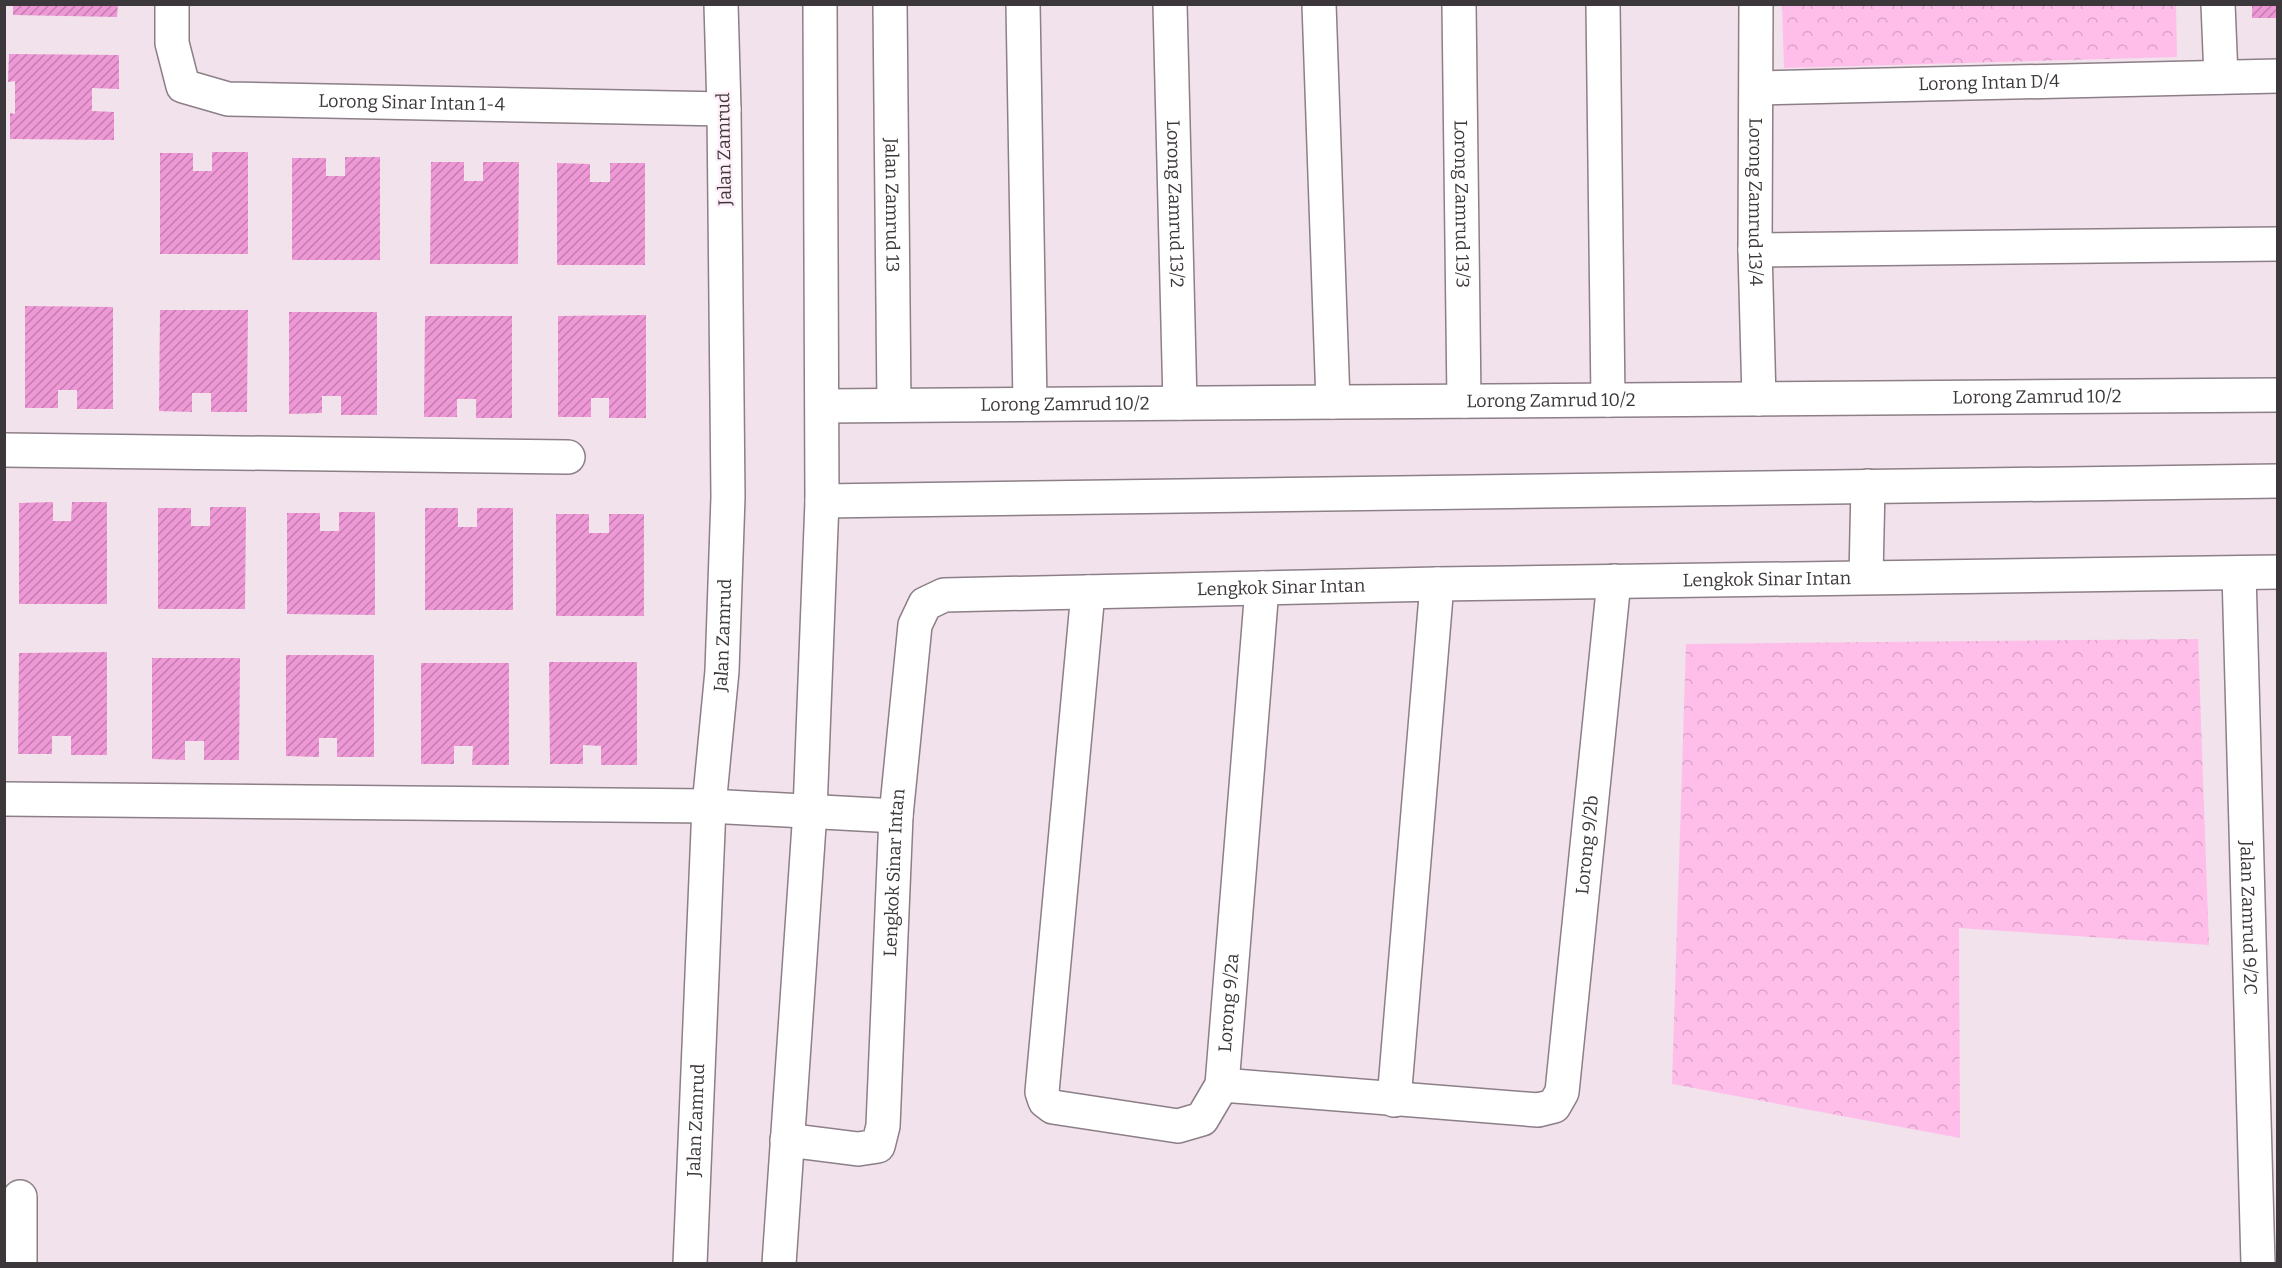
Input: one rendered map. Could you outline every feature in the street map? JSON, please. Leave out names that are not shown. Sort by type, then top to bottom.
[{"type":"street","name":"Lorong Sinar Intan 1-4","points":[[172,4],[171,44],[183,86],[228,99],[724,108]]},
{"type":"street","name":"Jalan Zamrud","points":[[690,1263],[709,806],[722,671],[728,497],[721,4]]},
{"type":"street","points":[[779,1263],[810,811],[822,501],[820,4]]},
{"type":"street","name":"Jalan Zamrud 13","points":[[890,4],[894,405]]},
{"type":"street","points":[[1023,4],[1030,404]]},
{"type":"street","name":"Lorong Zamrud 13/2","points":[[1170,4],[1180,403]]},
{"type":"street","points":[[1319,4],[1333,402]]},
{"type":"street","name":"Lorong Zamrud 13/3","points":[[1459,4],[1464,401]]},
{"type":"street","points":[[1603,4],[1608,400]]},
{"type":"street","name":"Lorong Zamrud 13/4","points":[[1756,4],[1755,250],[1759,399]]},
{"type":"street","points":[[2218,4],[2221,77]]},
{"type":"street","name":"Lorong Intan D/4","points":[[1757,88],[2277,76]]},
{"type":"street","points":[[1755,250],[2277,244]]},
{"type":"street","name":"Lorong Zamrud 10/2","points":[[823,406],[2277,395]]},
{"type":"street","points":[[4,450],[568,457]]},
{"type":"street","points":[[822,501],[2277,481]]},
{"type":"street","points":[[1866,577],[1868,486]]},
{"type":"street","name":"Lengkok Sinar Intan","points":[[787,1140],[858,1149],[878,1146],[883,1126],[896,816],[915,625],[925,603],[944,595],[1437,584],[2277,572]]},
{"type":"street","name":"Jalan Zamrud 9/2C","points":[[2239,573],[2258,1263]]},
{"type":"street","name":"Lorong 9/2b","points":[[1394,1100],[1538,1110],[1554,1106],[1562,1092],[1614,581]]},
{"type":"street","points":[[1088,592],[1042,1092],[1045,1101],[1053,1107],[1178,1126],[1202,1119],[1222,1085],[1394,1100],[1437,584]]},
{"type":"street","name":"Lorong 9/2a","points":[[1222,1085],[1262,588]]},
{"type":"street","points":[[4,799],[709,806],[896,816]]},
{"type":"street","points":[[20,1197],[20,1263]]},
{"type":"green space","points":[[1782,5],[2176,5],[2177,57],[1784,68]]},
{"type":"green space","points":[[2198,639],[2209,945],[1959,928],[1960,1138],[1672,1084],[1686,644]]},
{"type":"building","points":[[13,4],[118,4],[117,17],[13,15]]},
{"type":"building","points":[[2252,4],[2278,4],[2278,18],[2252,18]]},
{"type":"building","points":[[9,54],[119,55],[119,89],[92,88],[92,111],[114,112],[114,140],[10,139],[10,113],[15,114],[15,81],[8,82]]},
{"type":"building","points":[[212,152],[248,152],[248,254],[160,254],[160,153],[193,153],[193,171],[212,171]]},
{"type":"building","points":[[345,157],[380,157],[380,260],[292,260],[292,158],[326,158],[326,176],[345,176]]},
{"type":"building","points":[[431,162],[464,162],[464,181],[483,181],[483,162],[519,162],[518,264],[430,264]]},
{"type":"building","points":[[557,163],[590,164],[590,182],[610,182],[610,163],[645,163],[645,265],[557,265]]},
{"type":"building","points":[[25,306],[113,307],[113,409],[77,409],[77,390],[58,390],[58,408],[25,408]]},
{"type":"building","points":[[160,310],[248,310],[247,412],[211,412],[211,393],[192,393],[192,412],[159,411]]},
{"type":"building","points":[[289,312],[377,312],[377,415],[341,415],[341,396],[322,396],[322,413],[289,414]]},
{"type":"building","points":[[646,315],[646,418],[609,418],[609,398],[591,398],[591,417],[558,417],[558,316]]},
{"type":"building","points":[[425,316],[512,316],[512,418],[476,418],[476,399],[457,399],[457,417],[424,417]]},
{"type":"building","points":[[53,502],[53,521],[71,521],[72,502],[107,502],[107,604],[19,604],[19,503]]},
{"type":"building","points":[[210,507],[246,507],[245,609],[158,609],[158,508],[191,508],[191,526],[210,526]]},
{"type":"building","points":[[425,508],[458,508],[458,527],[477,527],[477,508],[513,508],[513,610],[425,610]]},
{"type":"building","points":[[339,512],[375,512],[375,615],[287,614],[287,513],[320,513],[320,531],[339,531]]},
{"type":"building","points":[[556,514],[589,514],[589,533],[609,533],[609,514],[644,514],[644,616],[556,616]]},
{"type":"building","points":[[107,652],[107,755],[71,755],[71,736],[52,736],[52,754],[18,754],[19,653]]},
{"type":"building","points":[[286,655],[374,655],[374,757],[337,757],[337,738],[319,738],[319,757],[286,756]]},
{"type":"building","points":[[152,658],[240,658],[239,760],[204,760],[204,741],[185,741],[185,760],[152,759]]},
{"type":"building","points":[[549,662],[637,662],[637,765],[601,765],[601,746],[583,745],[583,764],[550,764]]},
{"type":"building","points":[[421,663],[509,663],[509,765],[472,765],[473,746],[454,746],[454,764],[421,764]]}]
